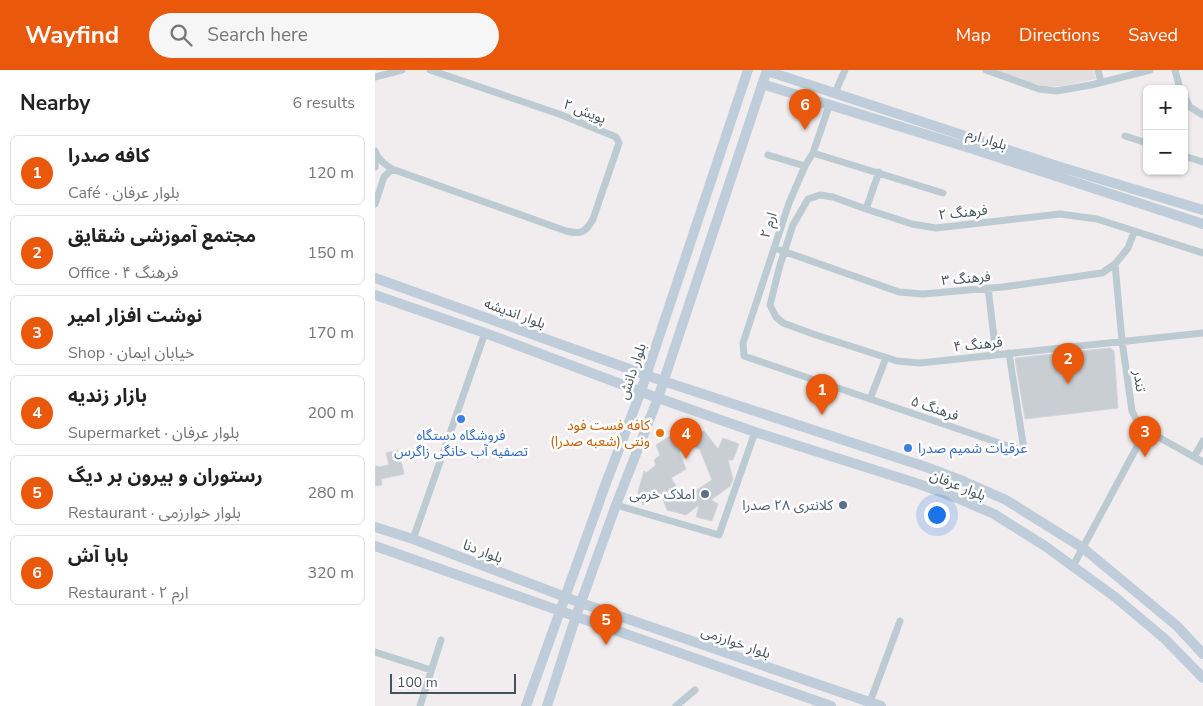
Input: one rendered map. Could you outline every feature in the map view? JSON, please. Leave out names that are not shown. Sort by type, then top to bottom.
[{"type":"street","points":[[375,77],[402,70]]},
{"type":"street","name":"پویش ۲","points":[[393,169],[575,234],[588,228],[593,219],[619,143],[617,137],[559,114],[430,70]]},
{"type":"street","points":[[547,706],[576,616],[616,505],[658,398],[767,70]]},
{"type":"street","name":"بلوار ارم","points":[[767,70],[1057,166],[1203,210]]},
{"type":"street","points":[[835,93],[845,70]]},
{"type":"street","points":[[986,70],[1039,89],[1056,91],[1150,70]]},
{"type":"street","points":[[1098,70],[1101,82]]},
{"type":"street","points":[[1175,70],[1179,85]]},
{"type":"street","name":"بلوار دانش","points":[[526,706],[641,391],[745,71]]},
{"type":"street","points":[[785,91],[780,85],[781,82],[783,79],[791,78]]},
{"type":"street","name":"بلوار ارم","points":[[762,84],[973,149],[1203,224]]},
{"type":"street","points":[[1188,103],[1190,107],[1203,115]]},
{"type":"street","name":"ارم ۲","points":[[744,356],[743,343],[789,203],[813,152],[829,106]]},
{"type":"street","points":[[1125,136],[1143,142]]},
{"type":"street","points":[[813,152],[943,192]]},
{"type":"street","points":[[375,168],[376,153]]},
{"type":"street","points":[[375,204],[384,177],[393,169],[384,163],[376,153]]},
{"type":"street","points":[[768,155],[805,166]]},
{"type":"street","points":[[1188,157],[1203,162]]},
{"type":"street","points":[[866,209],[879,172]]},
{"type":"street","points":[[1137,202],[1139,190]]},
{"type":"street","name":"فرهنگ ۲","points":[[770,305],[793,224],[808,199],[820,194],[912,224],[936,228],[1060,214],[1097,219],[1203,254]]},
{"type":"street","name":"فرهنگ ۳","points":[[774,248],[899,292],[923,294],[989,288],[1102,273],[1115,264],[1128,248],[1134,232]]},
{"type":"street","name":"تندر","points":[[1115,264],[1122,341],[1132,411],[1139,425],[1203,462]]},
{"type":"street","name":"بلوار اندیشه","points":[[375,278],[663,381]]},
{"type":"street","points":[[989,288],[996,354]]},
{"type":"street","name":"بلوار اندیشه","points":[[375,295],[485,333],[658,398]]},
{"type":"street","name":"فرهنگ ۴","points":[[770,305],[776,317],[783,323],[816,336],[897,361],[920,363],[1203,333]]},
{"type":"street","points":[[413,539],[485,333]]},
{"type":"street","name":"فرهنگ ۵","points":[[744,356],[870,400],[1017,449],[1025,450],[1009,353]]},
{"type":"street","points":[[870,400],[886,358]]},
{"type":"street","name":"بلوار عرفان","points":[[663,381],[917,464],[1006,500],[1083,548],[1177,626],[1203,654]]},
{"type":"street","name":"بلوار عرفان","points":[[658,398],[755,432],[919,484],[994,514],[1045,546],[1115,597],[1165,639],[1203,678]]},
{"type":"street","points":[[1073,566],[1146,430]]},
{"type":"street","points":[[616,505],[719,535],[755,432]]},
{"type":"street","points":[[1194,457],[1203,441]]},
{"type":"street","name":"بلوار دنا","points":[[375,527],[413,539],[581,603]]},
{"type":"street","points":[[375,546],[576,616]]},
{"type":"street","name":"بلوار خوارزمی","points":[[581,603],[881,706]]},
{"type":"street","name":"بلوار خوارزمی","points":[[576,616],[831,706]]},
{"type":"street","points":[[870,702],[900,621]]},
{"type":"street","points":[[420,706],[441,640]]},
{"type":"street","points":[[375,652],[431,670]]},
{"type":"street","points":[[676,706],[695,690]]},
{"type":"shaded area","points":[[994,70],[1094,70],[1096,79],[1062,86],[1046,87]]},
{"type":"building","points":[[1110,348],[1114,351],[1118,408],[1025,419],[1016,358]]},
{"type":"building","points":[[690,427],[705,432],[718,449],[723,438],[739,444],[733,460],[728,460],[733,479],[730,486],[711,500],[718,504],[712,521],[696,517],[699,505],[686,515],[667,510],[662,496],[655,501],[648,499],[643,505],[638,492],[644,471],[646,473],[656,465],[654,460],[660,455],[656,445],[675,433],[678,436],[689,432]],"holes":[[[693,445],[700,450],[712,480],[684,498],[671,478],[686,469],[679,452]]]},
{"type":"building","points":[[399,450],[404,474],[381,479],[382,485],[375,486],[375,466],[389,465],[386,453]]},
{"type":"place","name":"بابا آش","points":[[805,130]]},
{"type":"place","name":"مجتمع آموزشی شقایق","points":[[1068,384]]},
{"type":"place","name":"کافه صدرا","points":[[822,415]]},
{"type":"place","name":"فروشگاه دستگاه تصفیه آب خانگی زاگرس","points":[[461,419]]},
{"type":"place","name":"کافه فست فود ونتی (شعبه صدرا)","points":[[660,433]]},
{"type":"place","name":"عرقیات شمیم صدرا","points":[[908,448]]},
{"type":"place","name":"نوشت افزار امیر","points":[[1145,457]]},
{"type":"place","name":"بازار زندیه","points":[[686,459]]},
{"type":"place","name":"املاک خرمی","points":[[705,494]]},
{"type":"place","name":"کلانتری ۲۸ صدرا","points":[[843,505]]},
{"type":"place","name":"رستوران و بیرون بر دیگ","points":[[606,645]]}]
